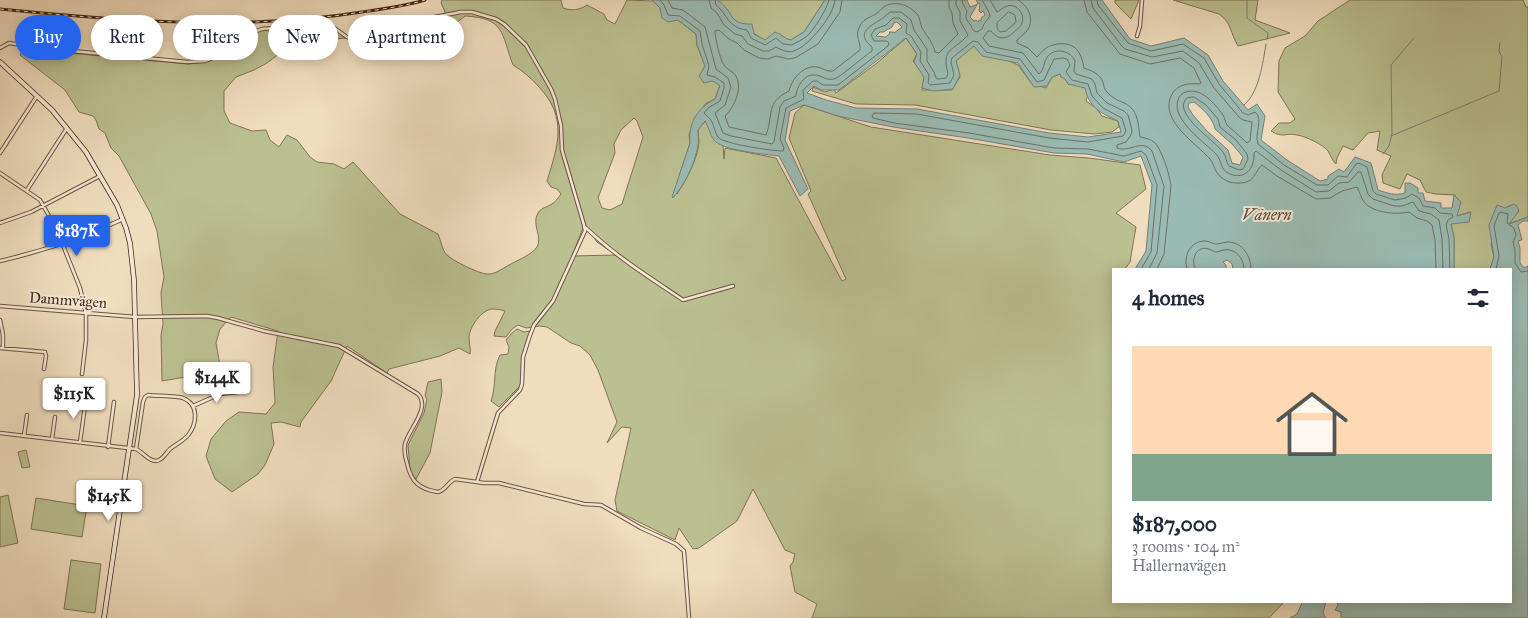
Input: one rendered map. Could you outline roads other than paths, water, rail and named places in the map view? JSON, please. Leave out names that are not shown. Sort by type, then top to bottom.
[{"type":"street","points":[[1137,36],[1140,26],[1142,0]]},
{"type":"street","points":[[0,48],[9,43],[41,48],[188,62],[205,61],[245,35],[262,29],[322,24],[333,27],[347,37],[357,41],[370,38],[403,23],[461,12],[478,14],[504,24],[526,45],[555,99],[561,126],[562,150],[585,231],[553,301],[534,325],[523,357],[520,390],[498,413],[477,482],[499,483],[576,502],[601,506],[641,528],[676,544],[682,548],[685,555],[689,618]]},
{"type":"street","points":[[1,65],[52,110],[86,152],[101,176],[123,219],[132,254],[137,389],[104,618]]},
{"type":"street","points":[[0,153],[37,96]]},
{"type":"street","points":[[27,190],[67,128]]},
{"type":"street","points":[[0,173],[40,200],[54,222],[80,288],[86,313],[82,374]]},
{"type":"street","points":[[0,223],[31,212],[101,176]]},
{"type":"street","points":[[0,261],[62,244],[123,219]]},
{"type":"street","points":[[584,226],[602,244],[683,300],[733,286]]},
{"type":"street","name":"Dammvägen","points":[[0,306],[135,317],[198,315],[339,346],[420,397],[422,402],[421,410],[405,446],[406,459],[412,480],[418,485],[438,492],[443,490],[455,478],[477,482]]},
{"type":"street","points":[[0,320],[3,335],[2,348],[45,352],[44,369]]},
{"type":"street","points":[[193,406],[220,394],[238,392]]},
{"type":"street","points":[[0,433],[136,449],[152,461],[158,461],[185,438],[192,429],[195,418],[193,406],[184,398],[145,397],[136,449]]},
{"type":"street","points":[[80,443],[86,399]]},
{"type":"street","points":[[108,447],[114,402]]},
{"type":"street","points":[[24,436],[27,416]]},
{"type":"street","points":[[52,439],[55,417]]},
{"type":"water","name":"Vänern","points":[[652,0],[717,0],[723,4],[735,20],[744,24],[752,24],[754,34],[765,40],[775,32],[791,40],[804,32],[825,0],[967,0],[970,7],[978,3],[976,0],[1102,0],[1130,39],[1151,46],[1184,38],[1208,55],[1223,81],[1248,110],[1257,104],[1265,116],[1261,140],[1287,160],[1320,181],[1328,179],[1328,176],[1339,169],[1344,172],[1355,157],[1371,163],[1378,190],[1391,194],[1401,194],[1405,193],[1405,183],[1410,183],[1418,188],[1418,193],[1423,193],[1425,201],[1441,203],[1441,208],[1452,208],[1454,195],[1461,202],[1457,216],[1471,212],[1469,222],[1451,224],[1454,238],[1454,268],[1233,268],[1232,264],[1227,260],[1223,262],[1226,268],[1136,268],[1146,251],[1152,185],[1141,156],[1124,162],[1087,154],[1054,153],[893,127],[838,116],[804,105],[790,111],[785,140],[808,189],[800,196],[779,156],[746,152],[721,145],[712,137],[705,121],[698,130],[697,152],[692,166],[682,186],[673,198],[690,143],[691,129],[695,116],[715,99],[720,86],[713,81],[704,83],[699,76],[705,66],[697,45],[696,34],[678,20],[668,22],[662,18],[660,8]],"holes":[[[978,3],[980,4],[979,11],[981,13],[983,11],[985,15],[978,22],[970,17]],[[897,22],[902,27],[894,33],[889,32],[886,37],[876,36]],[[906,38],[917,54],[914,62],[924,77],[922,88],[934,91],[953,89],[960,75],[956,61],[974,46],[982,56],[1018,63],[1034,87],[1047,86],[1052,77],[1060,74],[1068,84],[1085,88],[1093,105],[1101,112],[1118,121],[1121,132],[1088,137],[1049,133],[917,109],[856,108],[807,93],[814,86],[821,90],[839,90]],[[1194,102],[1210,117],[1215,129],[1243,157],[1240,165],[1232,163],[1228,150],[1193,115],[1188,107],[1189,103]]]},
{"type":"water","points":[[1514,204],[1519,211],[1509,224],[1528,217],[1528,221],[1523,221],[1518,225],[1522,240],[1518,241],[1520,263],[1524,268],[1528,266],[1528,618],[1341,618],[1341,612],[1335,610],[1338,603],[1512,603],[1512,268],[1490,268],[1494,257],[1489,225],[1497,205],[1505,208]]},
{"type":"water","points":[[1302,603],[1326,603],[1323,613],[1326,618],[1290,618],[1297,614]]},
{"type":"waterway","points":[[1247,0],[1247,18],[1268,33],[1267,40]]},
{"type":"waterway","points":[[1383,154],[1389,146],[1392,134],[1391,65],[1414,38]]},
{"type":"waterway","points":[[1391,136],[1499,91],[1502,57],[1499,51],[1500,43]]},
{"type":"waterway","points":[[1244,105],[1257,85],[1266,44]]},
{"type":"railway","points":[[0,9],[136,20],[227,23],[317,18],[425,0]]}]
